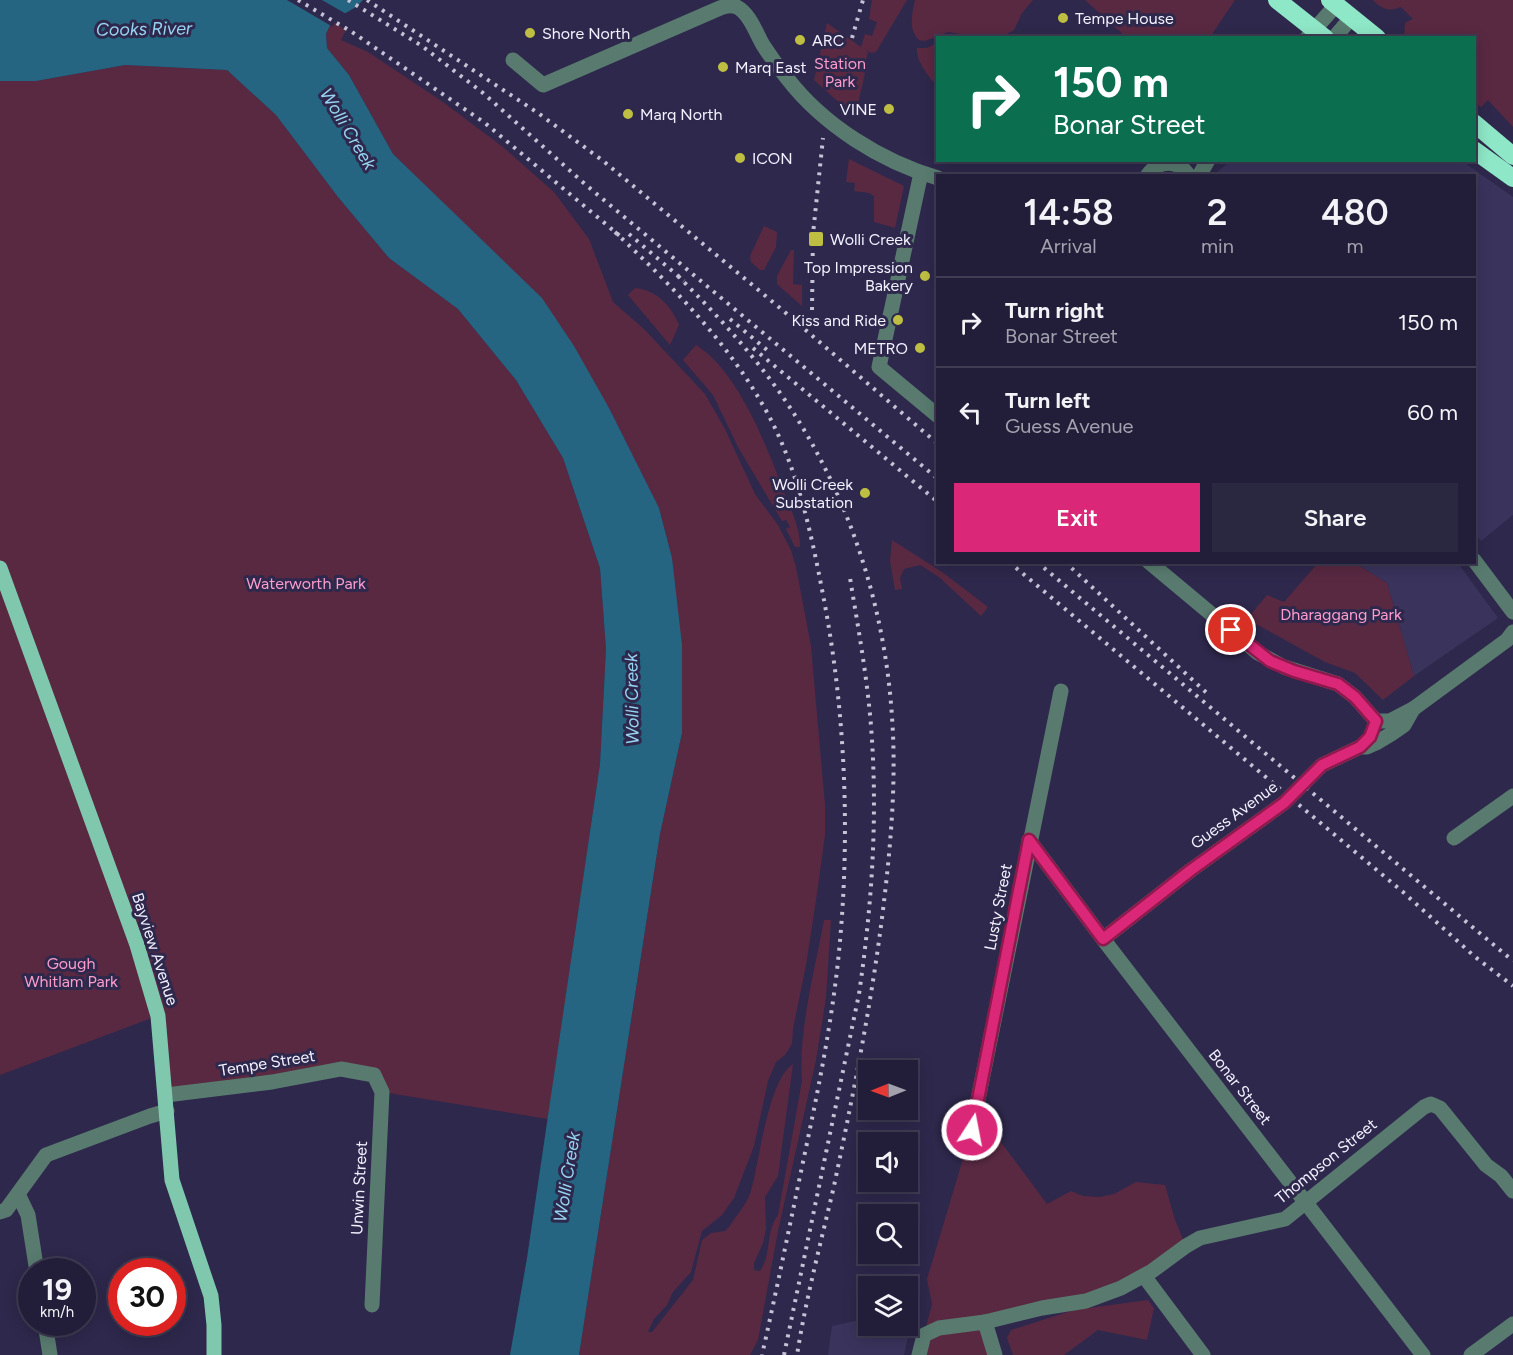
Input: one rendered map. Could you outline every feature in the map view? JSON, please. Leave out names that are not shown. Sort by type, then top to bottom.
[{"type":"highway","points":[[1277,0],[1315,35]]},
{"type":"highway","points":[[1333,2],[1375,36]]},
{"type":"highway","points":[[1476,125],[1513,156]]},
{"type":"highway","points":[[1476,151],[1513,178]]},
{"type":"main road","name":"Bayview Avenue","points":[[0,568],[144,964],[158,1016],[172,1180],[211,1296],[214,1355]]},
{"type":"street","points":[[1315,35],[1333,2]]},
{"type":"street","points":[[513,60],[543,85],[720,8],[734,6],[744,12],[776,65],[804,98],[823,115],[862,143],[921,173],[936,177]]},
{"type":"street","points":[[1336,36],[1352,17]]},
{"type":"street","points":[[1149,174],[1157,165],[1172,162],[1183,168],[1188,174]]},
{"type":"street","points":[[921,173],[879,367],[936,414]]},
{"type":"street","points":[[1476,563],[1513,612]]},
{"type":"street","points":[[1151,564],[1258,653],[1284,667],[1338,684],[1355,697],[1376,721],[1370,737],[1360,747]]},
{"type":"street","name":"Guess Avenue","points":[[1376,721],[1390,721],[1413,709],[1507,640],[1513,632]]},
{"type":"street","name":"Lusty Street","points":[[972,1130],[1061,691]]},
{"type":"street","name":"Guess Avenue","points":[[1103,939],[1191,870],[1284,803],[1322,765],[1360,747],[1367,747],[1391,734],[1404,725],[1413,709]]},
{"type":"street","points":[[1454,837],[1513,796]]},
{"type":"street","name":"Bonar Street","points":[[1029,840],[1423,1355]]},
{"type":"street","name":"Tempe Street","points":[[166,1095],[272,1082],[341,1069],[374,1075]]},
{"type":"street","name":"Unwin Street","points":[[372,1305],[382,1092],[374,1075]]},
{"type":"street","name":"Thompson Street","points":[[919,1355],[924,1335],[939,1328],[985,1322],[1042,1308],[1086,1301],[1121,1288],[1144,1276],[1200,1238],[1285,1219],[1424,1107],[1431,1104],[1440,1108],[1486,1165],[1501,1176],[1513,1191]]},
{"type":"street","points":[[0,1212],[6,1210],[46,1155],[150,1116],[167,1112]]},
{"type":"street","points":[[18,1194],[28,1215],[35,1258]]},
{"type":"street","points":[[1144,1276],[1203,1355]]},
{"type":"street","points":[[985,1322],[995,1355]]},
{"type":"street","points":[[1472,1355],[1513,1324]]},
{"type":"street","points":[[47,1336],[50,1355]]},
{"type":"shaded area","points":[[1230,162],[1463,162],[1513,197],[1513,515],[1481,541],[1476,535],[1476,174],[1217,174]]},
{"type":"shaded area","points":[[1357,564],[1459,564],[1498,618],[1414,676],[1387,583]]},
{"type":"shaded area","points":[[858,1320],[858,1336],[908,1336],[904,1355],[828,1355],[832,1326]]},
{"type":"green space","name":"Station Park","points":[[872,0],[907,0],[876,52],[871,53],[865,49],[868,52],[863,72],[865,73],[855,117],[814,80],[827,23],[861,47],[865,34],[872,36],[877,22],[869,19]]},
{"type":"green space","points":[[915,0],[1033,0],[1022,13],[1014,30],[1003,36],[974,36],[948,32],[925,41],[919,40],[913,31]]},
{"type":"green space","points":[[1085,0],[1235,0],[1211,36],[1125,36]]},
{"type":"green space","points":[[1373,0],[1513,0],[1513,127],[1488,100],[1481,107],[1476,104],[1476,36],[1404,36],[1405,23],[1413,19],[1401,7],[1386,9]]},
{"type":"green space","points":[[332,21],[346,30],[341,40],[368,52],[443,102],[503,147],[554,192],[589,239],[613,302],[644,329],[705,394],[725,429],[755,494],[778,525],[791,550],[811,646],[825,805],[825,835],[817,894],[792,1044],[785,1055],[776,1062],[768,1081],[754,1146],[734,1198],[722,1215],[702,1231],[691,1272],[673,1292],[667,1305],[654,1319],[648,1332],[652,1332],[693,1280],[702,1240],[711,1233],[725,1231],[747,1201],[771,1104],[784,1073],[793,1064],[778,1176],[765,1197],[766,1229],[763,1243],[754,1263],[754,1270],[760,1271],[764,1264],[771,1229],[778,1215],[802,1081],[802,1042],[812,980],[824,920],[831,920],[826,998],[816,1060],[778,1231],[758,1340],[750,1355],[579,1355],[660,834],[682,733],[672,558],[659,508],[609,408],[462,222],[393,154],[349,75],[327,48],[326,34]]},
{"type":"green space","points":[[936,44],[936,85],[926,73],[917,53],[917,48],[927,48]]},
{"type":"green space","name":"Waterworth Park","points":[[125,65],[227,70],[276,115],[338,197],[389,258],[458,309],[516,380],[563,458],[600,568],[606,649],[600,764],[548,1119],[382,1092],[374,1075],[341,1069],[167,1103],[157,1016],[0,1075],[0,81],[36,81]]},
{"type":"green space","points":[[849,159],[904,186],[895,228],[874,222],[874,196],[854,191],[855,183],[846,182]]},
{"type":"green space","points":[[764,226],[777,232],[776,247],[764,270],[760,270],[751,262],[750,256]]},
{"type":"green space","points":[[791,250],[794,250],[793,284],[802,285],[802,306],[777,284],[777,276]]},
{"type":"green space","points":[[635,288],[650,292],[672,311],[679,325],[670,345],[628,295]]},
{"type":"green space","points":[[696,345],[725,372],[749,410],[794,517],[800,547],[795,547],[786,529],[790,527],[786,520],[782,521],[739,449],[713,395],[683,360]]},
{"type":"green space","points":[[892,540],[942,572],[988,607],[981,616],[939,577],[920,565],[904,569],[900,578],[902,589],[895,590],[890,561]]},
{"type":"green space","name":"Dharaggang Park","points":[[1317,564],[1357,564],[1387,583],[1414,676],[1383,700],[1355,673],[1325,662],[1247,619],[1267,595],[1284,602]]},
{"type":"green space","points":[[989,1126],[1047,1204],[1071,1191],[1083,1196],[1100,1197],[1114,1194],[1136,1182],[1165,1185],[1175,1220],[1186,1246],[1121,1288],[986,1321],[995,1355],[919,1355],[932,1304],[927,1279],[972,1129]]},
{"type":"green space","points":[[1148,1300],[1154,1308],[1147,1340],[1098,1330],[1064,1355],[1013,1355],[1007,1338],[1011,1330],[1074,1310]]},
{"type":"water","name":"Cooks River","points":[[0,0],[363,0],[356,7],[332,21],[326,34],[327,48],[349,75],[393,154],[542,298],[574,346],[609,408],[659,508],[672,558],[682,645],[682,733],[660,834],[579,1355],[510,1355],[527,1258],[600,764],[606,649],[600,568],[563,458],[516,380],[458,309],[389,258],[338,197],[276,115],[227,70],[125,65],[36,81],[0,81]]},
{"type":"pier","points":[[287,0],[322,0],[348,15],[334,23],[333,27]]},
{"type":"railway","points":[[298,0],[352,32],[485,123],[620,236]]},
{"type":"railway","points":[[348,0],[422,46],[483,93],[586,185],[936,477]]},
{"type":"railway","points":[[367,0],[538,113],[602,160],[780,308],[936,442]]},
{"type":"railway","points":[[852,38],[863,0]]},
{"type":"railway","points":[[812,310],[813,234],[823,138]]},
{"type":"railway","points":[[615,232],[700,318],[737,365],[769,416],[789,460],[809,529],[824,600],[837,684],[845,813],[840,941],[831,1017],[817,1093],[762,1355]]},
{"type":"railway","points":[[629,234],[684,281]]},
{"type":"railway","points":[[678,276],[736,337],[775,386],[809,438],[829,475],[860,553],[872,594],[888,676],[892,717],[893,780],[890,843],[881,922],[857,1073],[797,1355]]},
{"type":"railway","points":[[730,319],[767,350]]},
{"type":"railway","points":[[753,348],[936,500]]},
{"type":"railway","points":[[1011,564],[1403,892],[1474,956],[1513,986]]},
{"type":"railway","points":[[1039,564],[1513,961]]},
{"type":"railway","points":[[1067,564],[1210,696]]},
{"type":"railway","points":[[784,1355],[859,994],[870,894],[874,827],[871,726],[865,670],[850,578]]},
{"type":"place","name":"Tempe House","points":[[1063,18]]},
{"type":"place","name":"Shore North","points":[[530,33]]},
{"type":"place","name":"ARC","points":[[800,40]]},
{"type":"place","name":"Marq East","points":[[723,67]]},
{"type":"place","name":"VINE","points":[[889,109]]},
{"type":"place","name":"Marq North","points":[[628,114]]},
{"type":"place","name":"ICON","points":[[740,158]]},
{"type":"place","name":"Wolli Creek","points":[[816,239]]},
{"type":"place","name":"Top Impression Bakery","points":[[925,276]]},
{"type":"place","name":"Kiss and Ride","points":[[898,320]]},
{"type":"place","name":"METRO","points":[[920,348]]},
{"type":"place","name":"Wolli Creek Substation","points":[[865,493]]},
{"type":"route","points":[[972,1130],[1029,840],[1103,939],[1191,870],[1284,803],[1322,765],[1360,747],[1370,737],[1376,721],[1347,690],[1338,684],[1270,661],[1231,630]]},
{"type":"park label","name":"Gough Whitlam Park","points":[[71,972]]}]
